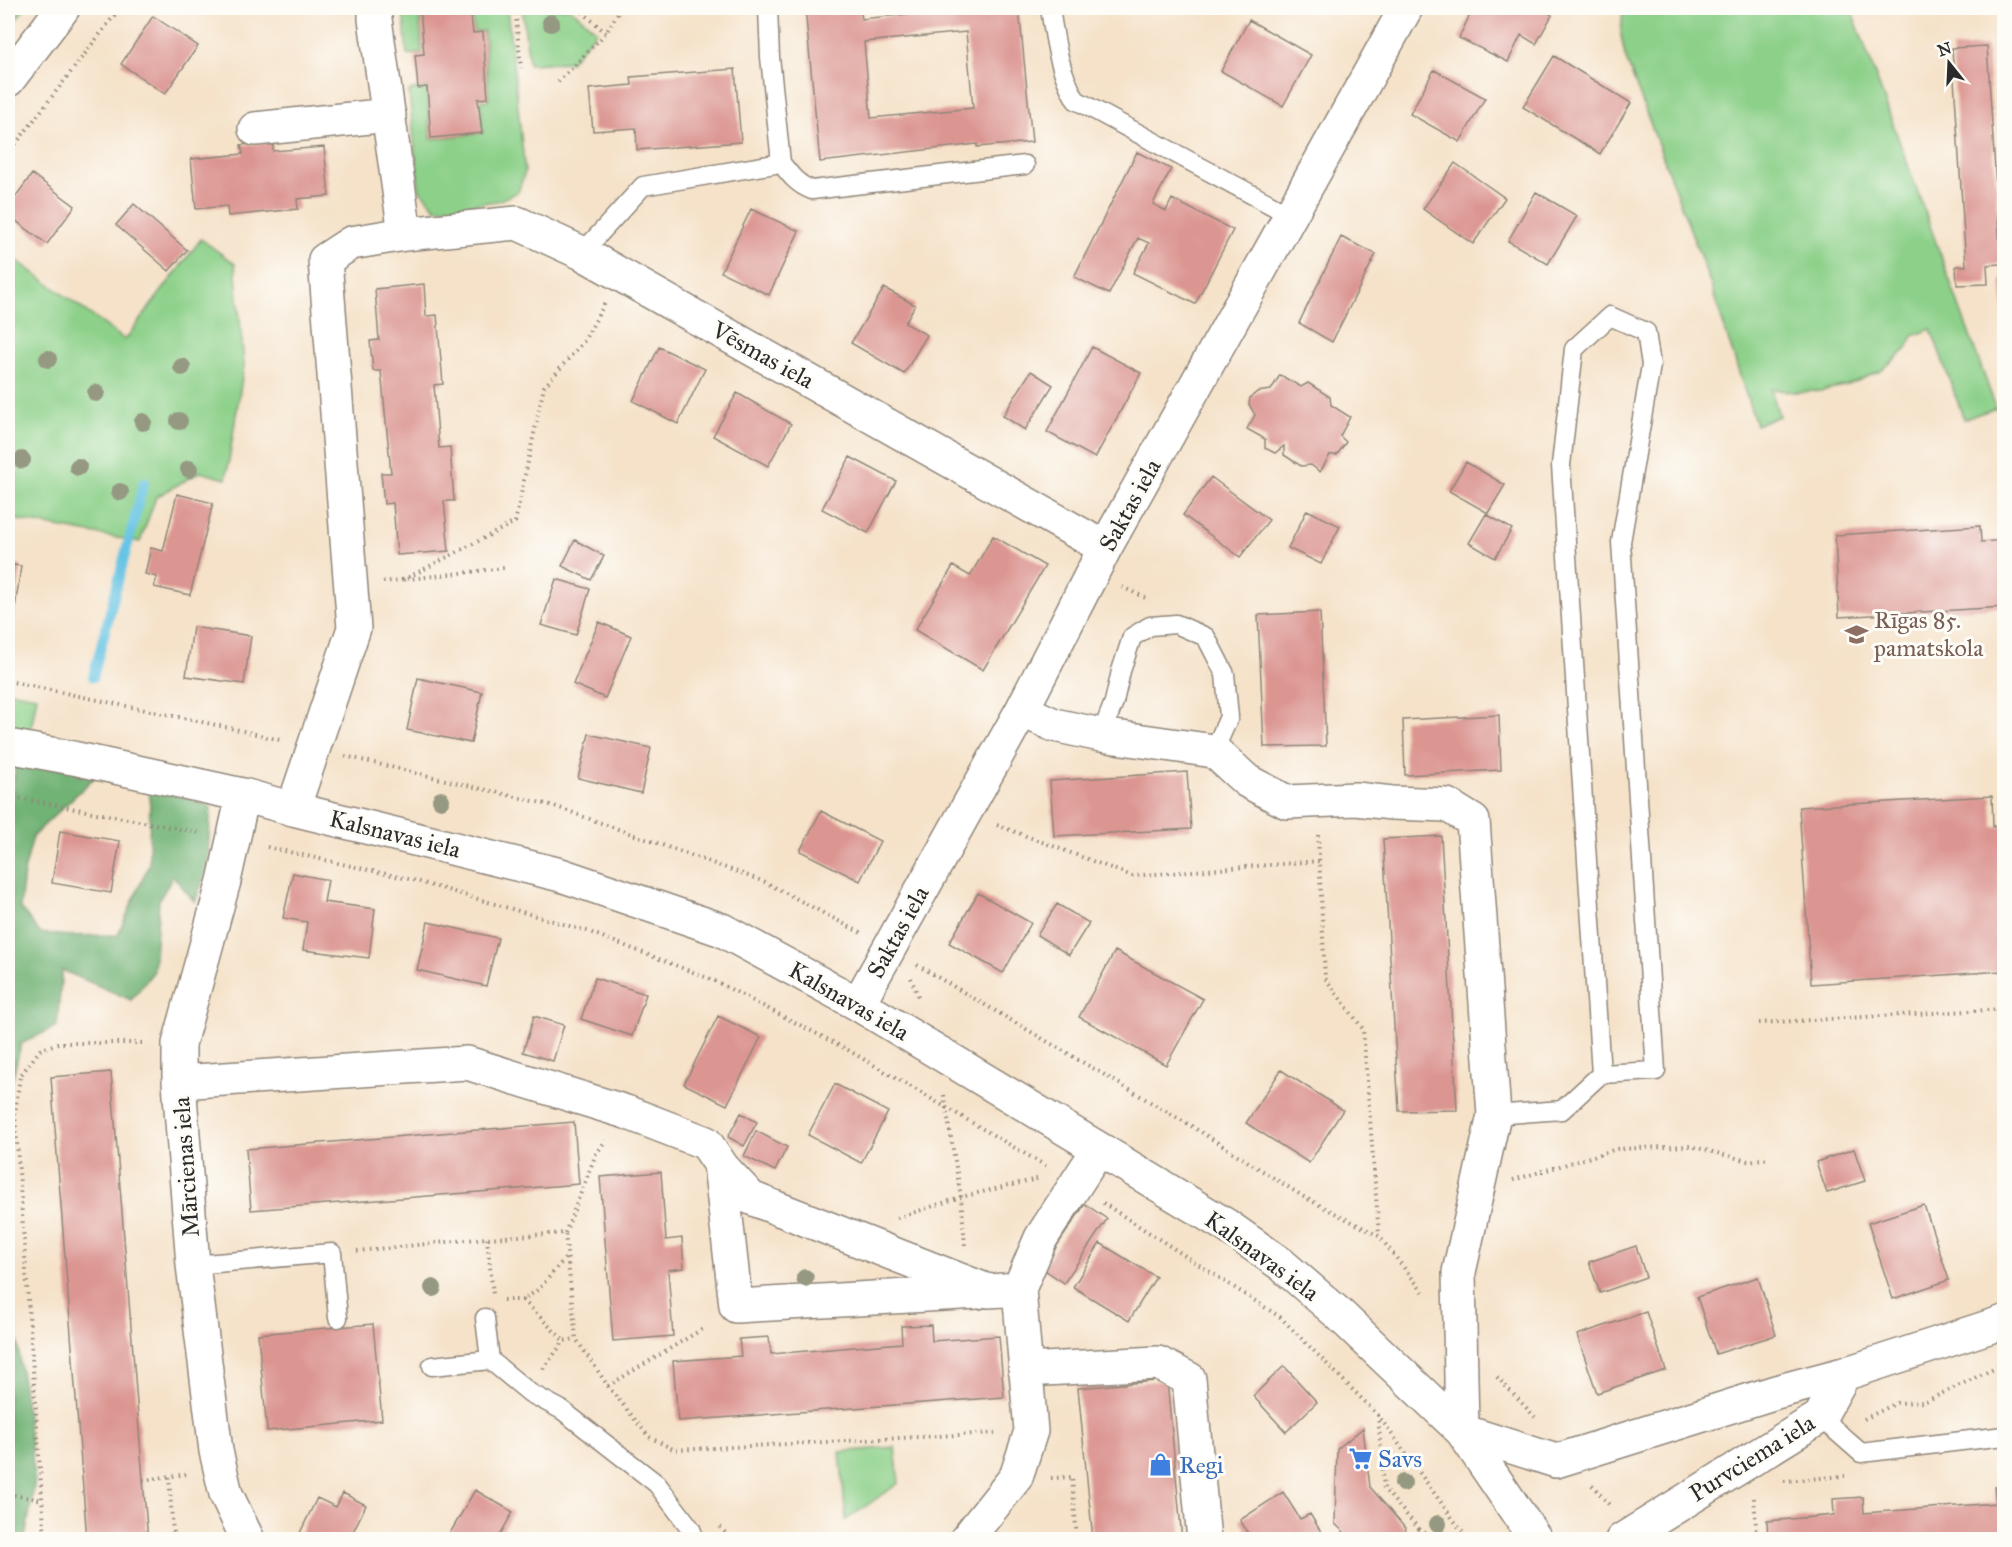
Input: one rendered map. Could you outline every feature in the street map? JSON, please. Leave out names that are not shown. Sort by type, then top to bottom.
[{"type":"street","points":[[8,80],[63,8]]},
{"type":"street","points":[[375,8],[405,234]]},
{"type":"street","name":"Saktas iela","points":[[858,1004],[1022,710],[1105,548],[1406,8]]},
{"type":"street","points":[[255,129],[389,115]]},
{"type":"street","name":"Vēsmas iela","points":[[293,809],[354,628],[325,260],[351,243],[405,234],[517,223],[582,253],[1105,548]]},
{"type":"street","points":[[1022,710],[1054,725],[1101,735],[1214,751],[1247,781],[1287,802],[1356,799],[1447,805],[1473,821],[1494,1115],[1459,1272],[1462,1431],[1556,1461],[1776,1392],[1844,1374],[2004,1322]]},
{"type":"street","name":"Kalsnavas iela","points":[[8,746],[243,795],[561,875],[723,930],[858,1004],[1227,1226],[1281,1264],[1340,1315],[1462,1431],[1536,1539]]},
{"type":"street","name":"Mārcienas iela","points":[[243,795],[224,881],[179,1044],[179,1082],[194,1265],[216,1451],[226,1494],[248,1539]]},
{"type":"street","points":[[179,1082],[467,1063],[626,1112],[706,1143],[720,1164],[751,1198],[1004,1290]]},
{"type":"street","points":[[1004,1290],[1041,1238],[1066,1179],[1098,1150]]},
{"type":"street","points":[[720,1164],[736,1306],[1004,1290]]},
{"type":"street","points":[[966,1539],[1016,1477],[1031,1431],[1025,1370],[1004,1290]]},
{"type":"street","points":[[1025,1370],[1158,1363],[1189,1379],[1204,1539]]},
{"type":"street","name":"Purvciema iela","points":[[1627,1536],[1829,1425],[1844,1374]]},
{"type":"lane","points":[[768,8],[770,57],[781,163],[794,180],[803,187],[812,190],[1025,165]]},
{"type":"lane","points":[[1050,8],[1057,53],[1067,84],[1076,100],[1290,215]]},
{"type":"lane","points":[[582,253],[643,186],[781,163]]},
{"type":"lane","points":[[1494,1115],[1562,1110],[1601,1074],[1656,1071],[1621,542],[1651,365],[1646,332],[1610,316],[1575,349],[1561,465],[1601,1074]]},
{"type":"lane","points":[[1101,735],[1114,702],[1132,637],[1150,626],[1176,624],[1206,637],[1225,674],[1229,717],[1214,751]]},
{"type":"lane","points":[[194,1265],[332,1253],[338,1318]]},
{"type":"lane","points":[[485,1318],[490,1360],[530,1393],[562,1410],[657,1484],[691,1529],[695,1539]]},
{"type":"lane","points":[[432,1366],[490,1360]]},
{"type":"lane","points":[[1829,1425],[1861,1453],[2004,1436]]},
{"type":"path","points":[[8,154],[120,8]]},
{"type":"path","points":[[515,8],[521,68]]},
{"type":"path","points":[[578,8],[606,33]]},
{"type":"path","points":[[558,82],[606,33],[621,8]]},
{"type":"path","points":[[403,579],[515,522],[544,387],[584,341],[620,275]]},
{"type":"path","points":[[374,583],[504,568]]},
{"type":"path","points":[[8,796],[233,839],[412,880],[587,931],[713,980],[848,1050],[945,1107],[1066,1179],[1280,1317],[1378,1415],[1468,1539]]},
{"type":"path","points":[[1316,801],[1325,978],[1363,1029],[1379,1236]]},
{"type":"path","points":[[964,813],[1132,876],[1319,861]]},
{"type":"path","points":[[1759,1023],[2004,1009]]},
{"type":"path","points":[[45,1539],[15,1114],[20,1076],[40,1050],[58,1043],[179,1044]]},
{"type":"path","points":[[945,1107],[961,1197],[966,1253]]},
{"type":"path","points":[[626,1112],[596,1154],[565,1233],[576,1339],[649,1437],[675,1450],[1031,1431]]},
{"type":"path","points":[[1478,1190],[1617,1149],[1690,1146],[1748,1161],[1770,1158]]},
{"type":"path","points":[[889,1221],[961,1197],[1066,1179]]},
{"type":"path","points":[[332,1253],[565,1233]]},
{"type":"path","points":[[487,1238],[494,1301],[524,1300],[538,1289],[568,1255]]},
{"type":"path","points":[[524,1300],[564,1341]]},
{"type":"path","points":[[609,1386],[704,1328]]},
{"type":"path","points":[[542,1370],[564,1341],[576,1339]]},
{"type":"path","points":[[1829,1425],[1897,1403],[1924,1402],[2004,1364]]},
{"type":"path","points":[[1378,1415],[1384,1490],[1419,1529],[1436,1539]]},
{"type":"path","points":[[1570,1457],[1627,1536]]},
{"type":"path","points":[[143,1480],[221,1470]]},
{"type":"path","points":[[1776,1481],[1856,1475]]},
{"type":"path","points":[[169,1476],[173,1533],[171,1539]]},
{"type":"path","points":[[1016,1477],[1044,1479],[1072,1477],[1077,1539]]},
{"type":"path","points":[[8,1494],[43,1500]]},
{"type":"path","points":[[1754,1494],[1757,1539]]},
{"type":"path","points":[[1416,1539],[1419,1529]]},
{"type":"green space","points":[[8,8],[25,8],[8,30]]},
{"type":"green space","points":[[403,8],[419,8],[422,53],[407,55]]},
{"type":"green space","points":[[472,8],[507,8],[525,172],[518,192],[498,201],[436,209],[419,189],[409,92],[426,88],[431,139],[483,133],[480,101],[489,100],[484,31],[474,32]]},
{"type":"green space","points":[[522,8],[570,8],[597,31],[570,62],[529,64]]},
{"type":"green space","points":[[1623,8],[1851,8],[1996,408],[1964,419],[1931,329],[1913,336],[1906,350],[1880,371],[1848,385],[1821,391],[1794,392],[1771,389],[1779,416],[1756,425],[1708,277],[1625,56],[1621,35]]},
{"type":"green space","points":[[201,239],[235,264],[244,365],[226,479],[200,472],[156,497],[140,542],[8,518],[8,254],[125,340]]},
{"type":"green space","points":[[8,691],[37,696],[30,735],[8,731]]},
{"type":"green space","points":[[16,760],[98,774],[33,836],[24,872],[20,907],[40,933],[70,936],[118,935],[149,864],[150,787],[211,806],[207,869],[195,902],[173,876],[159,900],[154,971],[131,1000],[62,970],[57,1026],[21,1044],[8,1097],[8,832]]},
{"type":"green space","points":[[8,1243],[13,1305],[35,1481],[25,1539],[8,1539]]},
{"type":"green space","points":[[895,1447],[899,1483],[846,1520],[840,1452]]},
{"type":"building","points":[[420,8],[470,8],[473,33],[483,32],[488,98],[478,99],[482,133],[431,138],[427,87],[418,88],[415,55],[424,54]]},
{"type":"building","points":[[805,8],[860,8],[862,19],[963,8],[1019,8],[1032,142],[977,147],[977,144],[820,162]],"holes":[[[966,32],[973,108],[871,118],[864,42]]]},
{"type":"building","points":[[1473,8],[1540,8],[1552,15],[1536,44],[1521,35],[1508,62],[1459,38]]},
{"type":"building","points":[[153,16],[198,46],[165,94],[121,64]]},
{"type":"building","points":[[1249,20],[1311,55],[1283,106],[1221,71]]},
{"type":"building","points":[[1987,46],[2001,264],[1987,265],[1988,284],[1957,285],[1956,266],[1966,266],[1952,48]]},
{"type":"building","points":[[1554,56],[1631,103],[1600,154],[1523,107]]},
{"type":"building","points":[[735,69],[741,142],[637,150],[636,128],[593,131],[589,89],[632,85],[631,77]]},
{"type":"building","points":[[1434,70],[1485,98],[1460,142],[1410,114]]},
{"type":"building","points":[[273,142],[273,151],[324,147],[329,196],[297,199],[298,209],[228,216],[227,206],[196,209],[191,159],[243,154],[241,145]]},
{"type":"building","points":[[1137,152],[1171,169],[1153,204],[1166,211],[1172,199],[1233,230],[1195,304],[1133,273],[1149,243],[1138,238],[1109,294],[1074,277]]},
{"type":"building","points":[[1455,163],[1505,198],[1473,244],[1423,209]]},
{"type":"building","points":[[32,174],[75,206],[47,244],[8,215],[8,207]]},
{"type":"building","points":[[1536,192],[1577,216],[1548,264],[1508,241]]},
{"type":"building","points":[[134,204],[187,250],[169,271],[116,225]]},
{"type":"building","points":[[751,209],[799,231],[769,295],[721,272]]},
{"type":"building","points":[[1341,237],[1376,254],[1332,342],[1299,323]]},
{"type":"building","points":[[2001,278],[2004,278],[2004,311],[2003,311]]},
{"type":"building","points":[[424,284],[426,316],[437,315],[443,384],[434,385],[439,448],[450,447],[454,501],[444,501],[449,551],[397,555],[393,503],[384,504],[381,473],[391,473],[381,371],[373,371],[370,341],[379,340],[375,289]]},
{"type":"building","points":[[884,288],[915,305],[905,323],[927,335],[904,374],[851,343]]},
{"type":"building","points":[[659,347],[705,369],[678,424],[633,401]]},
{"type":"building","points":[[1092,347],[1141,373],[1095,458],[1047,432]]},
{"type":"building","points":[[1031,371],[1053,385],[1025,430],[1003,416]]},
{"type":"building","points":[[1280,375],[1301,387],[1308,383],[1330,397],[1331,405],[1350,417],[1340,436],[1346,442],[1337,455],[1330,455],[1320,472],[1311,465],[1301,466],[1284,455],[1284,446],[1275,453],[1265,448],[1265,439],[1247,429],[1255,415],[1249,404],[1250,398],[1257,392],[1271,390]]},
{"type":"building","points":[[737,393],[791,424],[768,466],[713,436]]},
{"type":"building","points":[[850,457],[896,481],[868,533],[822,509]]},
{"type":"building","points":[[1466,462],[1505,485],[1488,513],[1449,491]]},
{"type":"building","points":[[1211,477],[1269,520],[1240,557],[1183,515]]},
{"type":"building","points":[[177,494],[213,503],[190,595],[154,587],[157,577],[145,574],[151,548],[163,551]]},
{"type":"building","points":[[1307,510],[1340,526],[1321,564],[1288,548]]},
{"type":"building","points":[[1486,514],[1512,529],[1495,558],[1469,543]]},
{"type":"building","points":[[1980,526],[1981,542],[2004,540],[2004,607],[1839,617],[1835,535]]},
{"type":"building","points":[[993,536],[1045,566],[983,670],[915,630],[953,566],[970,576]]},
{"type":"building","points":[[575,540],[604,556],[591,580],[562,566]]},
{"type":"building","points":[[8,564],[21,566],[11,636],[8,635]]},
{"type":"building","points":[[556,579],[590,589],[576,635],[541,625]]},
{"type":"building","points":[[1320,612],[1326,746],[1264,747],[1258,615]]},
{"type":"building","points":[[599,622],[631,636],[605,698],[573,684]]},
{"type":"building","points":[[193,627],[251,636],[244,684],[186,676]]},
{"type":"building","points":[[418,678],[482,692],[471,743],[407,730]]},
{"type":"building","points":[[1499,715],[1501,770],[1405,775],[1403,720]]},
{"type":"building","points":[[589,734],[651,748],[641,793],[578,778]]},
{"type":"building","points":[[1187,772],[1191,829],[1054,836],[1050,781]]},
{"type":"building","points":[[1992,796],[1993,827],[2004,826],[2004,909],[1999,910],[2003,971],[1811,984],[1799,807]]},
{"type":"building","points":[[821,811],[880,841],[860,881],[800,851]]},
{"type":"building","points":[[60,831],[120,841],[111,893],[52,883]]},
{"type":"building","points":[[1441,836],[1457,1110],[1399,1111],[1383,839]]},
{"type":"building","points":[[293,873],[328,880],[324,902],[375,909],[369,958],[303,950],[307,922],[283,918]]},
{"type":"building","points":[[978,893],[1031,923],[1003,973],[949,943]]},
{"type":"building","points":[[1057,904],[1089,923],[1069,955],[1037,935]]},
{"type":"building","points":[[428,922],[498,938],[486,986],[417,970]]},
{"type":"building","points":[[1115,951],[1203,999],[1166,1065],[1079,1017]]},
{"type":"building","points":[[595,978],[646,994],[632,1036],[581,1019]]},
{"type":"building","points":[[534,1016],[564,1025],[553,1061],[523,1052]]},
{"type":"building","points":[[718,1016],[761,1037],[727,1105],[684,1084]]},
{"type":"building","points":[[1281,1070],[1343,1110],[1309,1163],[1246,1123]]},
{"type":"building","points":[[111,1072],[148,1540],[87,1540],[51,1077]]},
{"type":"building","points":[[835,1084],[888,1112],[861,1163],[808,1135]]},
{"type":"building","points":[[741,1113],[757,1122],[744,1146],[728,1137]]},
{"type":"building","points":[[574,1122],[579,1184],[251,1210],[246,1149]]},
{"type":"building","points":[[756,1131],[787,1147],[775,1171],[744,1156]]},
{"type":"building","points":[[1854,1149],[1865,1181],[1827,1193],[1816,1162]]},
{"type":"building","points":[[661,1172],[666,1240],[682,1238],[684,1268],[668,1270],[673,1336],[613,1341],[600,1177]]},
{"type":"building","points":[[1085,1204],[1107,1219],[1064,1283],[1042,1268]]},
{"type":"building","points":[[1924,1205],[1949,1280],[1893,1299],[1868,1223]]},
{"type":"building","points":[[1100,1243],[1156,1277],[1129,1321],[1073,1287]]},
{"type":"building","points":[[1636,1246],[1646,1277],[1600,1293],[1589,1262]]},
{"type":"building","points":[[1758,1277],[1776,1335],[1716,1354],[1697,1297]]},
{"type":"building","points":[[1646,1312],[1666,1370],[1597,1393],[1577,1335]]},
{"type":"building","points":[[373,1324],[382,1420],[267,1431],[258,1334]]},
{"type":"building","points":[[931,1325],[932,1341],[999,1336],[1004,1397],[678,1421],[673,1361],[741,1356],[739,1339],[769,1337],[771,1354],[902,1343],[901,1326]]},
{"type":"building","points":[[1284,1366],[1317,1402],[1286,1432],[1253,1396]]},
{"type":"building","points":[[1167,1380],[1182,1540],[1093,1540],[1078,1388]]},
{"type":"building","points":[[1363,1428],[1370,1487],[1406,1529],[1400,1540],[1353,1540],[1335,1524],[1337,1449]]},
{"type":"building","points":[[2004,1486],[2004,1540],[1768,1540],[1767,1521],[1834,1515],[1833,1499],[1863,1497],[1864,1513],[1996,1503],[1994,1487]]},
{"type":"building","points":[[475,1490],[513,1512],[497,1540],[446,1540]]},
{"type":"building","points":[[1283,1492],[1300,1519],[1310,1514],[1326,1540],[1252,1540],[1240,1520]]},
{"type":"building","points":[[343,1493],[366,1505],[349,1540],[297,1539],[317,1498],[336,1507]]},
{"type":"waterway","points":[[93,677],[144,482]]},
{"type":"place","name":"Rīgas 85. pamatskola","points":[[1856,634]]},
{"type":"place","name":"Savs","points":[[1360,1459]]},
{"type":"place","name":"Regi","points":[[1161,1465]]}]
